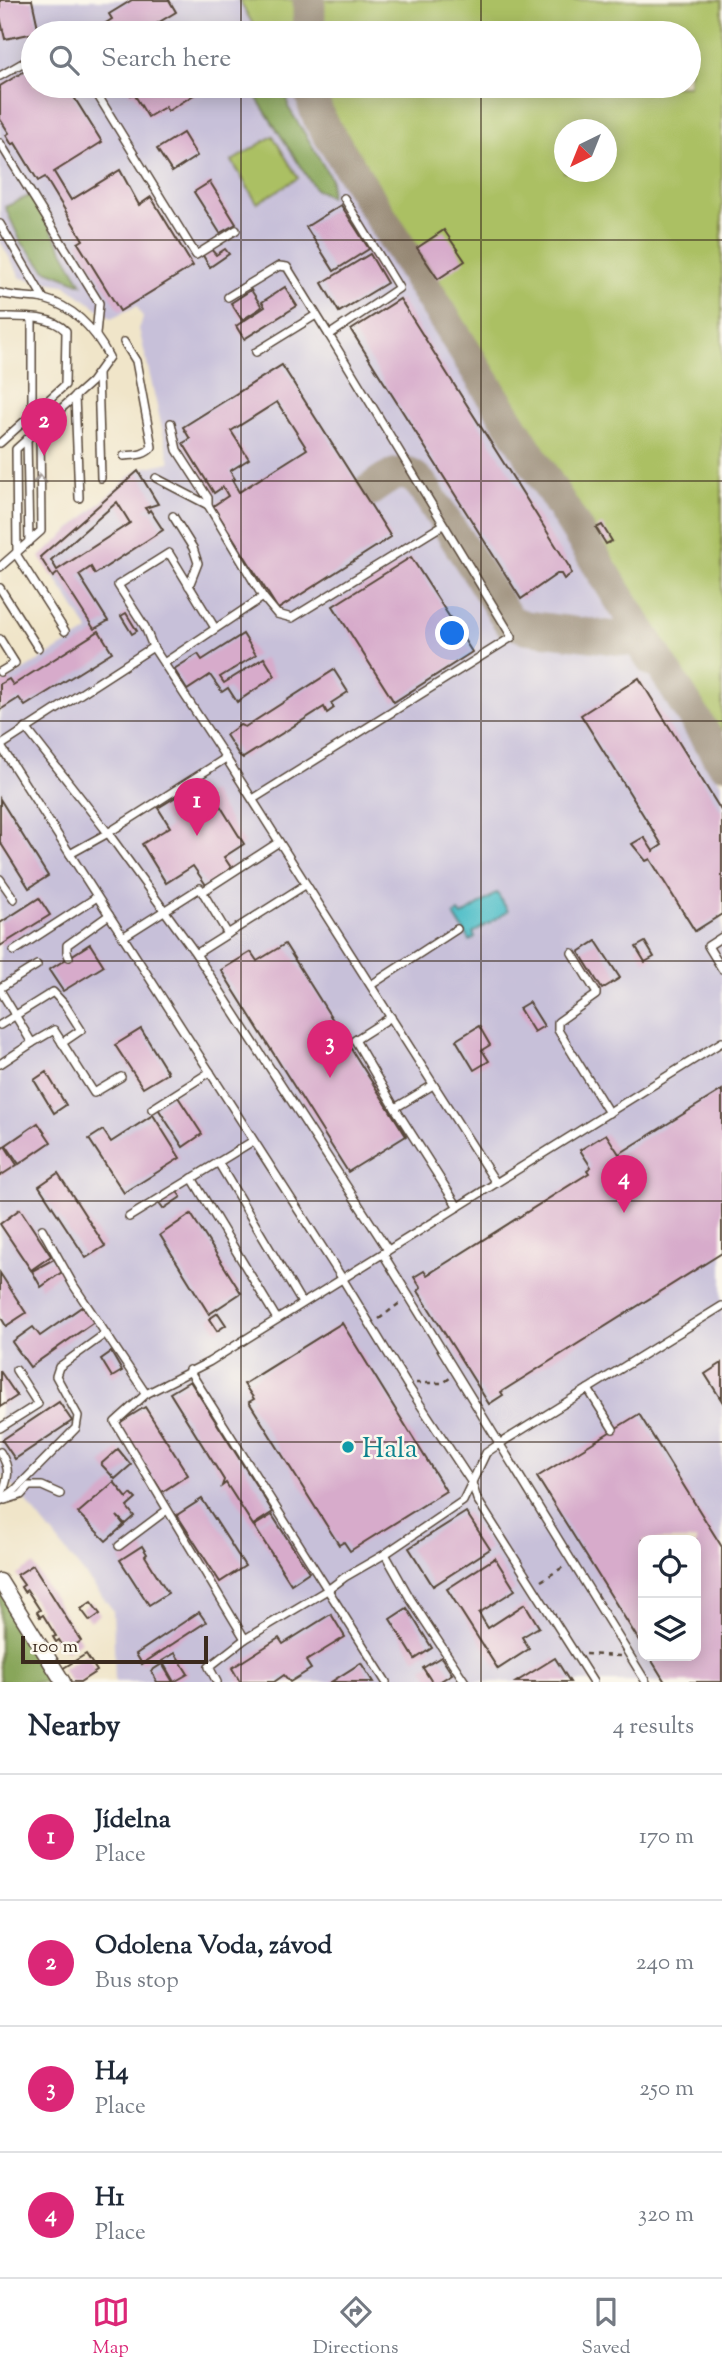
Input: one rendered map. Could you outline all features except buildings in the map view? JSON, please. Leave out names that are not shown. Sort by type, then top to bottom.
[{"type":"street","points":[[0,1581],[63,1682]]},
{"type":"lane","points":[[0,76],[21,64]]},
{"type":"lane","points":[[99,98],[196,255],[236,230]]},
{"type":"lane","points":[[0,141],[99,303],[96,334]]},
{"type":"lane","points":[[329,335],[399,288],[344,198]]},
{"type":"lane","points":[[0,224],[44,299]]},
{"type":"lane","points":[[228,297],[279,266],[287,267],[512,637],[253,799]]},
{"type":"lane","points":[[0,293],[12,297],[44,299],[68,310],[96,334],[109,357],[98,373],[75,396],[16,449],[16,553],[65,631]]},
{"type":"lane","points":[[256,352],[316,315]]},
{"type":"lane","points":[[0,317],[59,324],[66,331],[65,386],[0,443]]},
{"type":"lane","points":[[32,319],[32,415]]},
{"type":"lane","points":[[124,342],[136,361],[152,447],[148,452],[124,456]]},
{"type":"lane","points":[[98,373],[101,478]]},
{"type":"lane","points":[[75,396],[79,498]]},
{"type":"lane","points":[[171,423],[177,450],[208,498],[208,505],[263,597],[277,614],[292,618],[443,526]]},
{"type":"lane","points":[[0,567],[41,531],[40,428]]},
{"type":"lane","points":[[27,439],[29,542]]},
{"type":"lane","points":[[156,478],[208,505]]},
{"type":"lane","points":[[173,516],[198,563],[189,586]]},
{"type":"lane","points":[[215,628],[169,553],[118,585],[145,627],[153,647],[253,799],[496,1184]]},
{"type":"lane","points":[[0,588],[38,648]]},
{"type":"lane","points":[[164,663],[263,597]]},
{"type":"lane","points":[[0,639],[15,663],[0,672]]},
{"type":"lane","points":[[153,647],[0,746],[472,1483],[477,1499],[593,1682]]},
{"type":"lane","points":[[26,728],[108,833],[196,954],[386,1252],[407,1294],[646,1682]]},
{"type":"lane","points":[[70,855],[226,758]]},
{"type":"lane","points":[[202,892],[279,842]]},
{"type":"lane","points":[[0,879],[14,899]]},
{"type":"lane","points":[[196,954],[305,885]]},
{"type":"lane","points":[[123,937],[200,888],[228,934]]},
{"type":"lane","points":[[14,951],[97,897]]},
{"type":"lane","points":[[69,957],[67,945],[109,915]]},
{"type":"lane","points":[[371,985],[457,929]]},
{"type":"lane","points":[[722,937],[708,946],[722,969]]},
{"type":"lane","points":[[572,953],[596,995],[558,1022],[558,1030],[609,1113]]},
{"type":"lane","points":[[32,1043],[0,989],[37,965]]},
{"type":"lane","points":[[0,1025],[53,992],[65,1004],[81,1030],[62,1043]]},
{"type":"lane","points":[[391,1017],[355,1040],[458,1207]]},
{"type":"lane","points":[[0,1064],[54,1030],[94,1093],[121,1077]]},
{"type":"lane","points":[[245,1639],[115,1422],[146,1394],[209,1362],[722,1042]]},
{"type":"lane","points":[[152,1108],[209,1072]]},
{"type":"lane","points":[[395,1108],[433,1085]]},
{"type":"lane","points":[[129,1217],[254,1141]]},
{"type":"lane","points":[[218,1162],[302,1303]]},
{"type":"lane","points":[[192,1178],[277,1319]]},
{"type":"lane","points":[[41,1229],[74,1286],[146,1394]]},
{"type":"lane","points":[[217,1682],[209,1667],[245,1639],[385,1554],[463,1502],[486,1454],[499,1444],[722,1306]]},
{"type":"lane","points":[[0,1500],[16,1489],[76,1427],[78,1416],[56,1376],[59,1367],[102,1336]]},
{"type":"lane","points":[[0,1428],[38,1404],[16,1370]]},
{"type":"lane","points":[[190,1370],[386,1682]]},
{"type":"lane","points":[[588,1389],[614,1430]]},
{"type":"lane","points":[[0,1452],[8,1465],[8,1481],[0,1500]]},
{"type":"lane","points":[[0,1500],[21,1495],[29,1486],[42,1486],[60,1494]]},
{"type":"lane","points":[[119,1546],[167,1510]]},
{"type":"lane","points":[[385,1554],[465,1682]]},
{"type":"path","points":[[370,1325],[397,1306],[407,1294]]},
{"type":"path","points":[[406,1383],[443,1382],[457,1373]]},
{"type":"path","points":[[532,1586],[571,1563]]},
{"type":"path","points":[[575,1653],[629,1656]]},
{"type":"shaded area","points":[[0,0],[239,0],[251,21],[21,21],[21,98],[295,98],[341,178],[722,785],[722,1682],[115,1682],[113,1610],[21,1495],[0,1473],[0,684],[89,631],[41,556],[138,469],[170,462],[139,329],[143,318],[137,306],[111,318],[65,285],[21,278],[0,241]]},
{"type":"green space","points":[[239,0],[296,0],[296,21],[251,21]]},
{"type":"green space","points":[[323,0],[722,0],[722,734],[328,105],[327,98],[701,98],[701,21],[323,21]]},
{"type":"green space","points":[[288,98],[288,107],[331,179],[330,197],[315,189],[258,100]]},
{"type":"green space","points":[[273,136],[298,178],[257,203],[232,161]]},
{"type":"green space","points":[[31,195],[82,284],[46,270],[21,242],[5,207]]},
{"type":"green space","points":[[0,1590],[58,1682],[0,1682]]},
{"type":"water","points":[[497,893],[508,911],[473,933],[475,937],[470,941],[454,915],[459,912],[462,916]]},
{"type":"taxiway","points":[[309,0],[309,21]]},
{"type":"taxiway","points":[[313,98],[320,120],[722,762]]},
{"type":"taxiway","points":[[364,494],[387,478],[409,475],[424,488],[509,621],[525,627],[639,641],[652,660]]},
{"type":"place","name":"Odolena Voda, závod","points":[[44,456]]},
{"type":"place","name":"Jídelna","points":[[197,836]]},
{"type":"place","name":"H4","points":[[330,1078]]},
{"type":"place","name":"H1","points":[[624,1213]]},
{"type":"place","name":"Hala","points":[[348,1447]]}]
